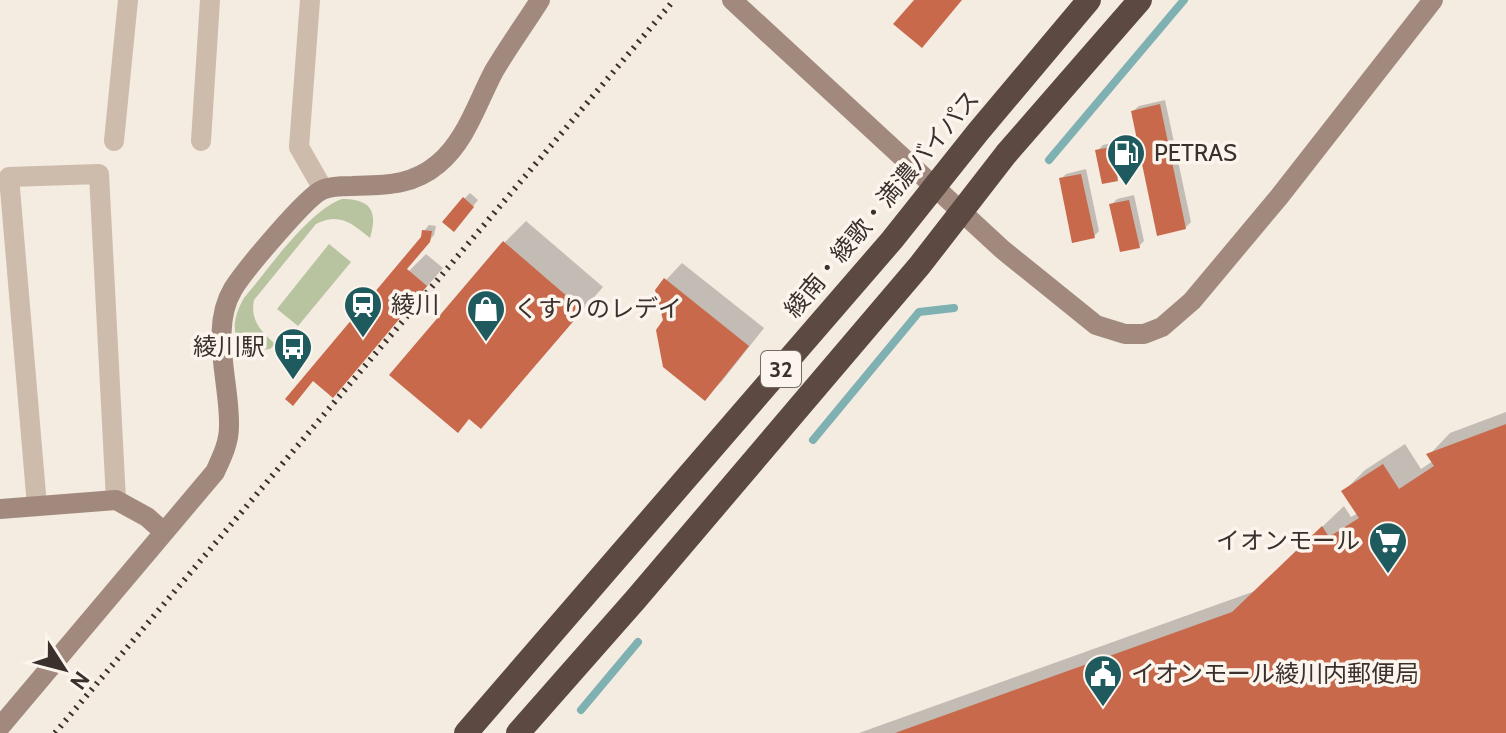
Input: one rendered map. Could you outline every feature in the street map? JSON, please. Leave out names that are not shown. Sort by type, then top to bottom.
[{"type":"highway","name":"綾南・綾歌・満濃バイパス","points":[[466,733],[882,253],[1089,0]]},
{"type":"highway","name":"32","points":[[518,733],[920,265],[1006,154],[1140,0]]},
{"type":"street","points":[[114,141],[128,0]]},
{"type":"street","points":[[201,141],[210,0]]},
{"type":"street","points":[[305,0],[299,147],[323,189]]},
{"type":"street","points":[[0,727],[215,472],[227,447],[229,426],[222,331],[223,311],[233,288],[302,206],[323,189],[397,185],[420,177],[441,163],[462,136],[495,70],[540,0]]},
{"type":"street","points":[[735,1],[1003,250],[1096,325],[1125,334],[1144,334],[1162,327],[1192,301],[1260,220],[1433,0]]},
{"type":"street","points":[[37,506],[9,177],[99,174],[116,500]]},
{"type":"street","points":[[0,509],[116,500],[147,517],[164,532]]},
{"type":"green space","points":[[342,199],[360,201],[370,208],[373,221],[370,238],[338,219],[316,224],[254,300],[255,320],[275,344],[270,349],[257,349],[241,343],[235,328],[244,298],[302,228]]},
{"type":"green space","points":[[329,244],[351,262],[298,326],[277,309]]},
{"type":"building","points":[[914,0],[962,0],[922,48],[893,24]]},
{"type":"building","points":[[1160,104],[1186,229],[1157,236],[1131,111]]},
{"type":"building","points":[[1111,147],[1118,181],[1102,184],[1095,150]]},
{"type":"building","points":[[1081,174],[1095,238],[1072,243],[1059,178]]},
{"type":"building","points":[[463,197],[474,207],[454,232],[442,222]]},
{"type":"building","points":[[1129,200],[1140,248],[1120,252],[1109,204]]},
{"type":"building","points":[[422,230],[432,231],[430,242],[407,269],[427,286],[333,398],[313,381],[293,406],[285,399],[421,237]]},
{"type":"building","name":"くすりのレデイ","points":[[503,241],[583,310],[481,429],[469,419],[458,433],[389,375]]},
{"type":"building","points":[[664,278],[749,346],[705,401],[663,367],[656,330],[663,320],[655,290]]},
{"type":"building","name":"イオンモール","points":[[1506,424],[1506,733],[895,733],[1232,612],[1322,526],[1329,537],[1359,518],[1341,491],[1383,464],[1399,489],[1434,466],[1426,454]]},
{"type":"waterway","points":[[1049,160],[1184,0]]},
{"type":"waterway","points":[[813,440],[919,312],[954,308]]},
{"type":"waterway","points":[[581,710],[638,642]]},
{"type":"railway","points":[[55,733],[674,0]]},
{"type":"place","name":"PETRAS","points":[[1126,187]]},
{"type":"place","name":"綾川","points":[[363,339]]},
{"type":"place","name":"くすりのレデイ","points":[[486,343]]},
{"type":"place","name":"綾川駅","points":[[293,381]]},
{"type":"place","name":"イオンモール","points":[[1388,575]]},
{"type":"place","name":"イオンモール綾川内郵便局","points":[[1103,708]]}]
